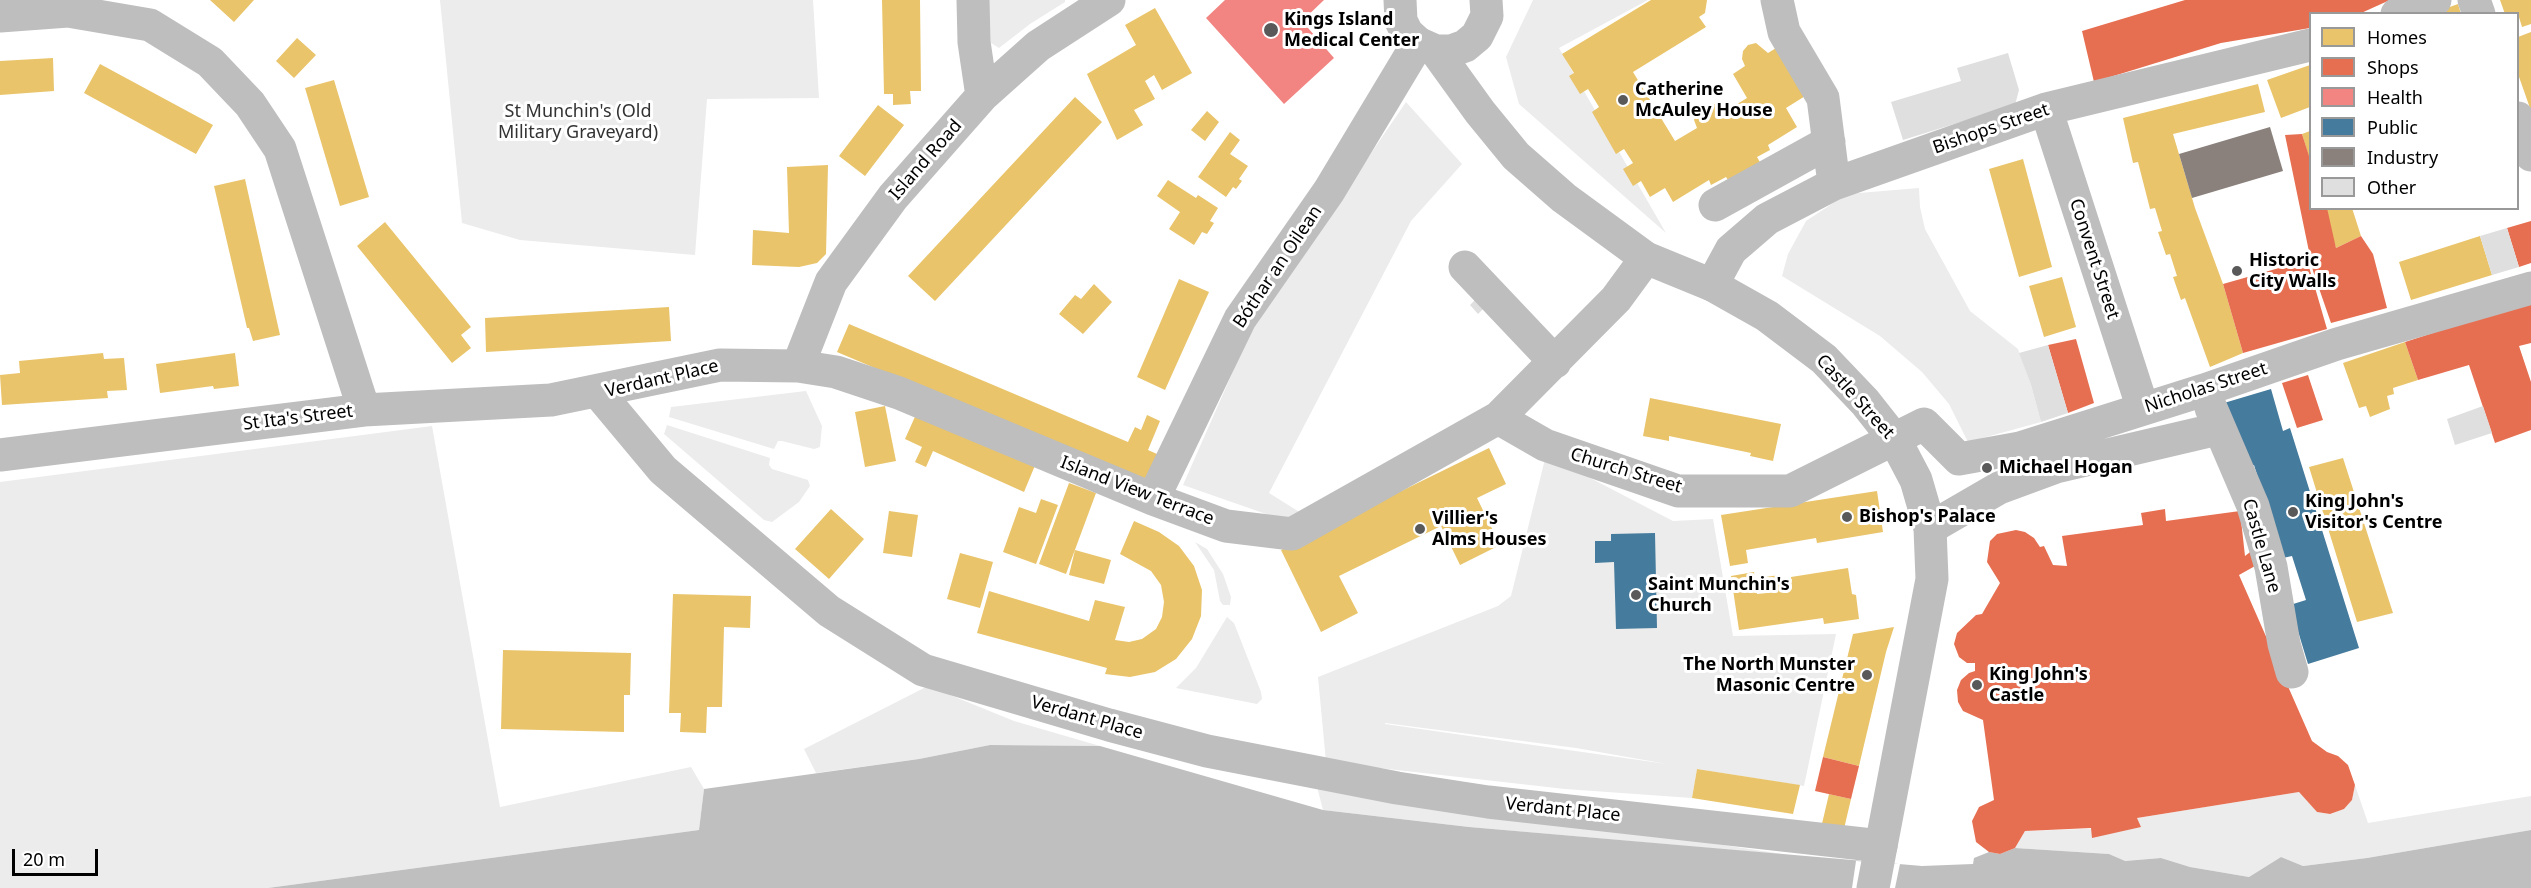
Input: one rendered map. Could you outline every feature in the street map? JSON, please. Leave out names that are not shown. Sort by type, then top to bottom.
[{"type":"street","points":[[973,0],[974,42],[982,96]]},
{"type":"street","name":"Island Road","points":[[798,366],[831,282],[893,197],[982,96],[1038,46],[1109,0]]},
{"type":"street","name":"Castle Street","points":[[1400,0],[1401,21],[1407,33],[1427,47],[1516,156],[1564,198],[1646,258],[1712,285],[1767,316],[1824,359],[1865,402],[1895,440],[1916,480],[1930,528],[1932,579],[1877,864]]},
{"type":"street","points":[[1777,0],[1784,32],[1823,98],[1834,184]]},
{"type":"street","points":[[2402,12],[2435,0]]},
{"type":"street","points":[[1427,47],[1451,51],[1465,46],[1477,36],[1487,16],[1489,2]]},
{"type":"street","points":[[0,16],[68,11],[150,25],[210,62],[250,104],[280,149],[364,410]]},
{"type":"street","points":[[1477,36],[1480,112]]},
{"type":"street","name":"Bishops Street","points":[[1712,285],[1731,250],[1767,219],[1834,184],[2046,109],[2309,45]]},
{"type":"street","name":"Bóthar an Oilean","points":[[1153,499],[1240,319],[1427,47]]},
{"type":"street","name":"Convent Street","points":[[2046,109],[2143,409]]},
{"type":"street","points":[[2519,123],[2531,154]]},
{"type":"street","points":[[1715,206],[1829,142]]},
{"type":"street","name":"Island View Terrace","points":[[798,366],[836,372],[899,393],[1153,499],[1226,525],[1292,534],[1498,418],[1616,299],[1646,258]]},
{"type":"street","points":[[1465,267],[1555,362]]},
{"type":"street","name":"Nicholas Street","points":[[1895,440],[1924,424],[1959,459],[2020,448],[2204,390],[2337,344],[2531,288]]},
{"type":"street","name":"Verdant Place","points":[[798,366],[720,365],[597,391],[663,470],[829,610],[923,670],[1109,725],[1207,751],[1397,788],[1877,864]]},
{"type":"street","name":"Castle Lane","points":[[2204,390],[2218,429],[2253,506],[2271,567],[2284,644],[2292,672]]},
{"type":"street","name":"St Ita's Street","points":[[0,455],[364,410],[551,399],[597,391]]},
{"type":"street","name":"Church Street","points":[[1498,418],[1545,446],[1678,491],[1790,490],[1895,440]]},
{"type":"street","name":"Nicholas Street","points":[[1930,528],[1999,488],[2056,467],[2218,429]]},
{"type":"green space","name":"St Munchin's (Old Military Graveyard)","points":[[440,0],[813,0],[819,98],[707,99],[695,255],[520,240],[462,223]]},
{"type":"green space","points":[[986,0],[1065,0],[1065,2],[1030,24],[999,48],[991,43],[988,35]]},
{"type":"green space","points":[[1533,0],[1648,0],[1559,48],[1666,233],[1519,104],[1506,57]]},
{"type":"green space","points":[[1406,102],[1462,164],[1411,221],[1269,493],[1301,513],[1286,521],[1183,485],[1253,326]]},
{"type":"green space","points":[[1919,188],[1925,229],[1970,311],[2018,349],[2041,422],[1968,442],[1949,404],[1922,372],[1880,336],[1782,276],[1788,254],[1806,221],[1847,194]]},
{"type":"green space","points":[[806,391],[822,426],[820,447],[814,449],[778,441],[774,449],[669,417],[671,407]]},
{"type":"green space","points":[[667,425],[770,458],[769,465],[772,469],[808,480],[810,486],[799,502],[772,522],[764,520],[664,434]]},
{"type":"green space","points":[[432,426],[500,807],[691,767],[704,789],[699,830],[268,888],[0,888],[0,482]]},
{"type":"green space","points":[[1546,455],[1673,521],[1713,519],[1733,636],[1836,634],[1804,786],[1697,769],[1692,798],[1565,789],[1326,762],[1318,677],[1498,606],[1511,596]],"holes":[[[1385,723],[1576,748],[1667,764]]]},
{"type":"green space","points":[[1195,542],[1207,549],[1223,574],[1231,597],[1230,605],[1223,605],[1220,601],[1214,570]]},
{"type":"green space","points":[[1227,617],[1234,623],[1261,692],[1262,699],[1257,704],[1176,688],[1196,668]]},
{"type":"green space","points":[[928,686],[1014,721],[1100,746],[990,745],[919,759],[816,773],[804,749]]},
{"type":"green space","points":[[1316,783],[1789,855],[1469,827],[1323,810]]},
{"type":"green space","points":[[2355,785],[2368,823],[2531,796],[2531,830],[2367,858],[2303,866],[2281,857],[2249,877],[2190,867],[2161,858],[2124,861],[2109,854],[2015,848],[2025,831],[2140,827],[2137,818],[2299,792],[2317,812],[2330,814],[2344,809],[2352,800]]},
{"type":"shaded area","points":[[990,745],[1100,746],[1323,810],[1469,827],[1922,866],[1973,864],[1974,858],[1989,852],[2000,854],[2015,848],[2109,854],[2125,861],[2161,858],[2190,867],[2249,877],[2281,857],[2303,866],[2367,858],[2531,830],[2531,888],[268,888],[699,830],[704,789],[919,759]]},
{"type":"pier","points":[[1856,861],[1900,864],[1895,888],[1852,888]]},
{"type":"building: Homes","points":[[210,0],[254,0],[234,22]]},
{"type":"building: Homes","points":[[882,0],[920,0],[921,91],[910,91],[911,104],[893,105],[893,94],[884,94]]},
{"type":"building: Homes","name":"Catherine McAuley House","points":[[1651,0],[1707,0],[1705,13],[1699,17],[1706,27],[1633,72],[1675,141],[1697,128],[1694,120],[1697,110],[1703,105],[1711,103],[1719,106],[1724,112],[1747,98],[1733,74],[1745,66],[1742,59],[1743,51],[1748,45],[1756,43],[1768,53],[1781,45],[1810,93],[1786,108],[1797,127],[1768,145],[1770,150],[1757,157],[1761,164],[1730,183],[1726,177],[1711,185],[1709,180],[1673,202],[1665,188],[1650,197],[1641,181],[1633,186],[1623,169],[1633,163],[1624,149],[1616,154],[1592,112],[1599,107],[1588,89],[1580,94],[1569,76],[1574,73],[1562,54]]},
{"type":"building: Homes","points":[[2500,0],[2531,0],[2531,24],[2522,27],[2519,12],[2504,12]]},
{"type":"building: Homes","points":[[2458,4],[2460,12],[2436,12]]},
{"type":"building: Homes","points":[[1155,8],[1192,73],[1162,90],[1154,75],[1145,81],[1155,99],[1134,110],[1143,125],[1117,140],[1087,74],[1136,45],[1125,25]]},
{"type":"building: Homes","points":[[2531,32],[2531,111],[2519,77],[2519,37]]},
{"type":"building: Homes","points":[[297,38],[316,55],[294,78],[276,61]]},
{"type":"building: Homes","points":[[53,58],[54,91],[0,95],[0,61]]},
{"type":"building: Homes","points":[[100,64],[213,125],[196,154],[84,93]]},
{"type":"building: Homes","points":[[2309,65],[2309,107],[2281,118],[2267,80]]},
{"type":"building: Homes","points":[[334,80],[369,197],[340,206],[305,88]]},
{"type":"building: Homes","points":[[2258,84],[2265,112],[2173,134],[2195,208],[2223,284],[2243,353],[2210,367],[2185,298],[2181,300],[2173,277],[2177,276],[2170,254],[2166,255],[2158,232],[2162,231],[2155,208],[2150,209],[2138,162],[2133,163],[2123,118]]},
{"type":"building: Homes","points":[[1075,97],[1102,122],[935,301],[908,276]]},
{"type":"building: Homes","points":[[878,105],[904,125],[865,176],[839,156]]},
{"type":"building: Homes","points":[[1207,111],[1219,122],[1205,141],[1191,130]]},
{"type":"building: Homes","points":[[2309,131],[2309,157],[2302,134]]},
{"type":"building: Homes","points":[[1230,132],[1240,140],[1230,154],[1248,166],[1239,179],[1242,181],[1236,189],[1233,187],[1226,197],[1198,177]]},
{"type":"building: Homes","points":[[2023,159],[2052,267],[2019,277],[1989,169]]},
{"type":"building: Homes","points":[[828,165],[826,254],[817,263],[799,267],[752,265],[753,230],[789,233],[787,167]]},
{"type":"building: Homes","points":[[245,179],[280,335],[253,341],[249,328],[247,328],[214,186]]},
{"type":"building: Homes","points":[[1168,180],[1196,198],[1198,195],[1218,208],[1210,221],[1214,223],[1207,234],[1202,232],[1194,245],[1169,229],[1180,212],[1157,196]]},
{"type":"building: Homes","points":[[2325,210],[2353,210],[2361,236],[2336,248]]},
{"type":"building: Homes","points":[[385,222],[471,327],[461,335],[471,348],[452,363],[357,246]]},
{"type":"building: Homes","points":[[2480,236],[2492,275],[2411,300],[2399,262]]},
{"type":"building: Homes","points":[[2062,277],[2076,327],[2044,337],[2029,286]]},
{"type":"building: Homes","points":[[1179,279],[1209,292],[1165,390],[1137,377]]},
{"type":"building: Homes","points":[[1094,284],[1112,302],[1083,334],[1059,314],[1075,295],[1081,299]]},
{"type":"building: Homes","points":[[669,307],[671,341],[486,352],[485,318]]},
{"type":"building: Homes","points":[[849,324],[1128,442],[1135,427],[1141,430],[1147,415],[1160,421],[1148,450],[1166,458],[1154,486],[837,352]]},
{"type":"building: Homes","points":[[2405,342],[2418,380],[2393,388],[2394,394],[2387,396],[2390,409],[2370,417],[2366,406],[2359,408],[2343,363]]},
{"type":"building: Homes","points":[[103,353],[104,359],[124,358],[127,390],[107,391],[108,398],[2,405],[0,375],[20,373],[19,361]]},
{"type":"building: Homes","points":[[235,353],[239,386],[214,389],[213,386],[160,393],[156,364]]},
{"type":"building: Homes","points":[[1650,398],[1781,424],[1773,461],[1750,456],[1751,453],[1669,436],[1669,441],[1643,436]]},
{"type":"building: Homes","points":[[885,406],[896,461],[865,467],[855,412]]},
{"type":"building: Homes","points":[[918,410],[1036,463],[1024,492],[933,451],[926,467],[915,462],[922,447],[905,439]]},
{"type":"building: Homes","points":[[1489,448],[1506,484],[1477,498],[1500,545],[1460,565],[1441,526],[1339,576],[1358,613],[1321,632],[1281,550]]},
{"type":"building: Homes","points":[[2343,458],[2393,613],[2357,622],[2309,467]]},
{"type":"building: Homes","points":[[1069,483],[1096,493],[1066,574],[1039,564]]},
{"type":"building: Homes","points":[[1877,491],[1883,532],[1817,543],[1816,538],[1746,550],[1748,563],[1730,566],[1721,515]]},
{"type":"building: Homes","points":[[1041,499],[1058,505],[1036,564],[1003,552],[1019,507],[1036,513]]},
{"type":"building: Homes","points":[[831,509],[864,539],[829,579],[795,549]]},
{"type":"building: Homes","points":[[889,511],[918,515],[912,557],[883,553]]},
{"type":"building: Homes","points":[[1134,521],[1159,532],[1179,546],[1194,566],[1202,590],[1201,616],[1192,639],[1176,659],[1155,672],[1130,677],[1105,674],[1107,668],[977,633],[989,591],[1089,621],[1095,600],[1125,607],[1115,640],[1129,642],[1142,639],[1156,629],[1162,617],[1164,602],[1161,585],[1151,571],[1120,554]]},
{"type":"building: Homes","points":[[1075,550],[1111,560],[1104,584],[1069,575]]},
{"type":"building: Homes","points":[[960,553],[993,562],[980,608],[947,599]]},
{"type":"building: Homes","points":[[1848,568],[1852,594],[1856,595],[1859,619],[1824,624],[1823,618],[1739,630],[1731,576],[1754,572],[1757,594],[1767,593],[1765,577],[1780,575],[1783,590],[1792,588],[1791,577]]},
{"type":"building: Homes","points":[[673,594],[751,596],[750,628],[724,627],[722,707],[707,707],[706,733],[680,732],[681,713],[669,713]]},
{"type":"building: Homes","points":[[1894,627],[1859,766],[1823,757],[1853,634]]},
{"type":"building: Homes","points":[[503,650],[631,653],[630,695],[624,695],[624,732],[501,729]]},
{"type":"building: Homes","points":[[1697,769],[1800,785],[1793,814],[1692,798]]},
{"type":"building: Homes","points":[[1829,794],[1851,799],[1843,833],[1821,828]]},
{"type":"building: Shops","points":[[2185,0],[2390,0],[2363,12],[2309,12],[2309,28],[2221,43],[2094,82],[2082,31]]},
{"type":"building: Shops","points":[[2302,134],[2309,156],[2309,210],[2327,210],[2336,248],[2361,236],[2373,254],[2387,308],[2331,323],[2313,271],[2285,135]]},
{"type":"building: Shops","points":[[2531,221],[2531,263],[2519,267],[2507,228]]},
{"type":"building: Shops","points":[[2307,260],[2327,329],[2243,353],[2223,284]]},
{"type":"building: Shops","points":[[2531,301],[2531,343],[2519,346],[2531,382],[2531,430],[2495,443],[2469,365],[2418,380],[2405,342]]},
{"type":"building: Shops","points":[[2076,339],[2094,403],[2068,413],[2048,345]]},
{"type":"building: Shops","points":[[2308,375],[2323,420],[2297,428],[2282,383]]},
{"type":"building: Shops","points":[[2165,509],[2166,521],[2240,511],[2245,556],[2259,545],[2264,561],[2239,575],[2312,741],[2327,752],[2338,756],[2348,765],[2355,785],[2352,800],[2344,809],[2330,814],[2317,812],[2299,792],[2137,818],[2141,827],[2092,838],[2091,828],[2025,831],[2015,848],[2000,854],[1989,852],[1976,842],[1972,821],[1979,807],[1994,800],[1983,720],[1963,711],[1958,702],[1957,690],[1961,680],[1975,671],[1975,663],[1967,663],[1959,657],[1954,644],[1957,633],[1976,615],[1982,614],[2000,583],[1987,562],[1990,541],[1997,534],[2016,530],[2025,532],[2034,538],[2040,547],[2044,546],[2053,565],[2067,566],[2062,536],[2143,525],[2141,513]]},
{"type":"building: Shops","points":[[1823,757],[1859,766],[1851,799],[1815,791]]},
{"type":"building: Health","points":[[1225,0],[1324,0],[1302,21],[1334,58],[1284,104],[1206,18]]},
{"type":"building: Public","name":"King John's Visitor's Centre","points":[[2271,389],[2283,431],[2290,428],[2359,648],[2308,664],[2290,605],[2306,600],[2292,556],[2283,558],[2254,465],[2246,468],[2224,403]]},
{"type":"building: Public","name":"Saint Munchin's Church","points":[[1655,533],[1657,628],[1616,629],[1614,562],[1595,563],[1595,541],[1611,541],[1611,534]]},
{"type":"building: Industry","points":[[2270,127],[2283,171],[2192,198],[2179,154]]},
{"type":"building: Other","points":[[2008,53],[2019,90],[2015,105],[1903,140],[1891,102],[1961,81],[1957,68]]},
{"type":"building: Other","points":[[2507,228],[2519,267],[2492,275],[2480,236]]},
{"type":"building: Other","points":[[1478,297],[1486,306],[1478,314],[1470,305]]},
{"type":"building: Other","points":[[2048,345],[2068,413],[2041,422],[2019,353]]},
{"type":"building: Other","points":[[2483,406],[2492,433],[2455,445],[2447,419]]},
{"type":"place","name":"Kings Island Medical Center","points":[[1271,30]]},
{"type":"place","name":"Catherine McAuley House","points":[[1623,100]]},
{"type":"place","name":"Historic City Walls","points":[[2237,271]]},
{"type":"place","name":"Michael Hogan","points":[[1987,468]]},
{"type":"place","name":"King John's Visitor's Centre","points":[[2293,512]]},
{"type":"place","name":"Bishop's Palace","points":[[1847,517]]},
{"type":"place","name":"Villier's Alms Houses","points":[[1420,529]]},
{"type":"place","name":"Saint Munchin's Church","points":[[1636,595]]},
{"type":"place","name":"The North Munster Masonic Centre","points":[[1867,675]]},
{"type":"place","name":"King John's Castle","points":[[1977,685]]}]
